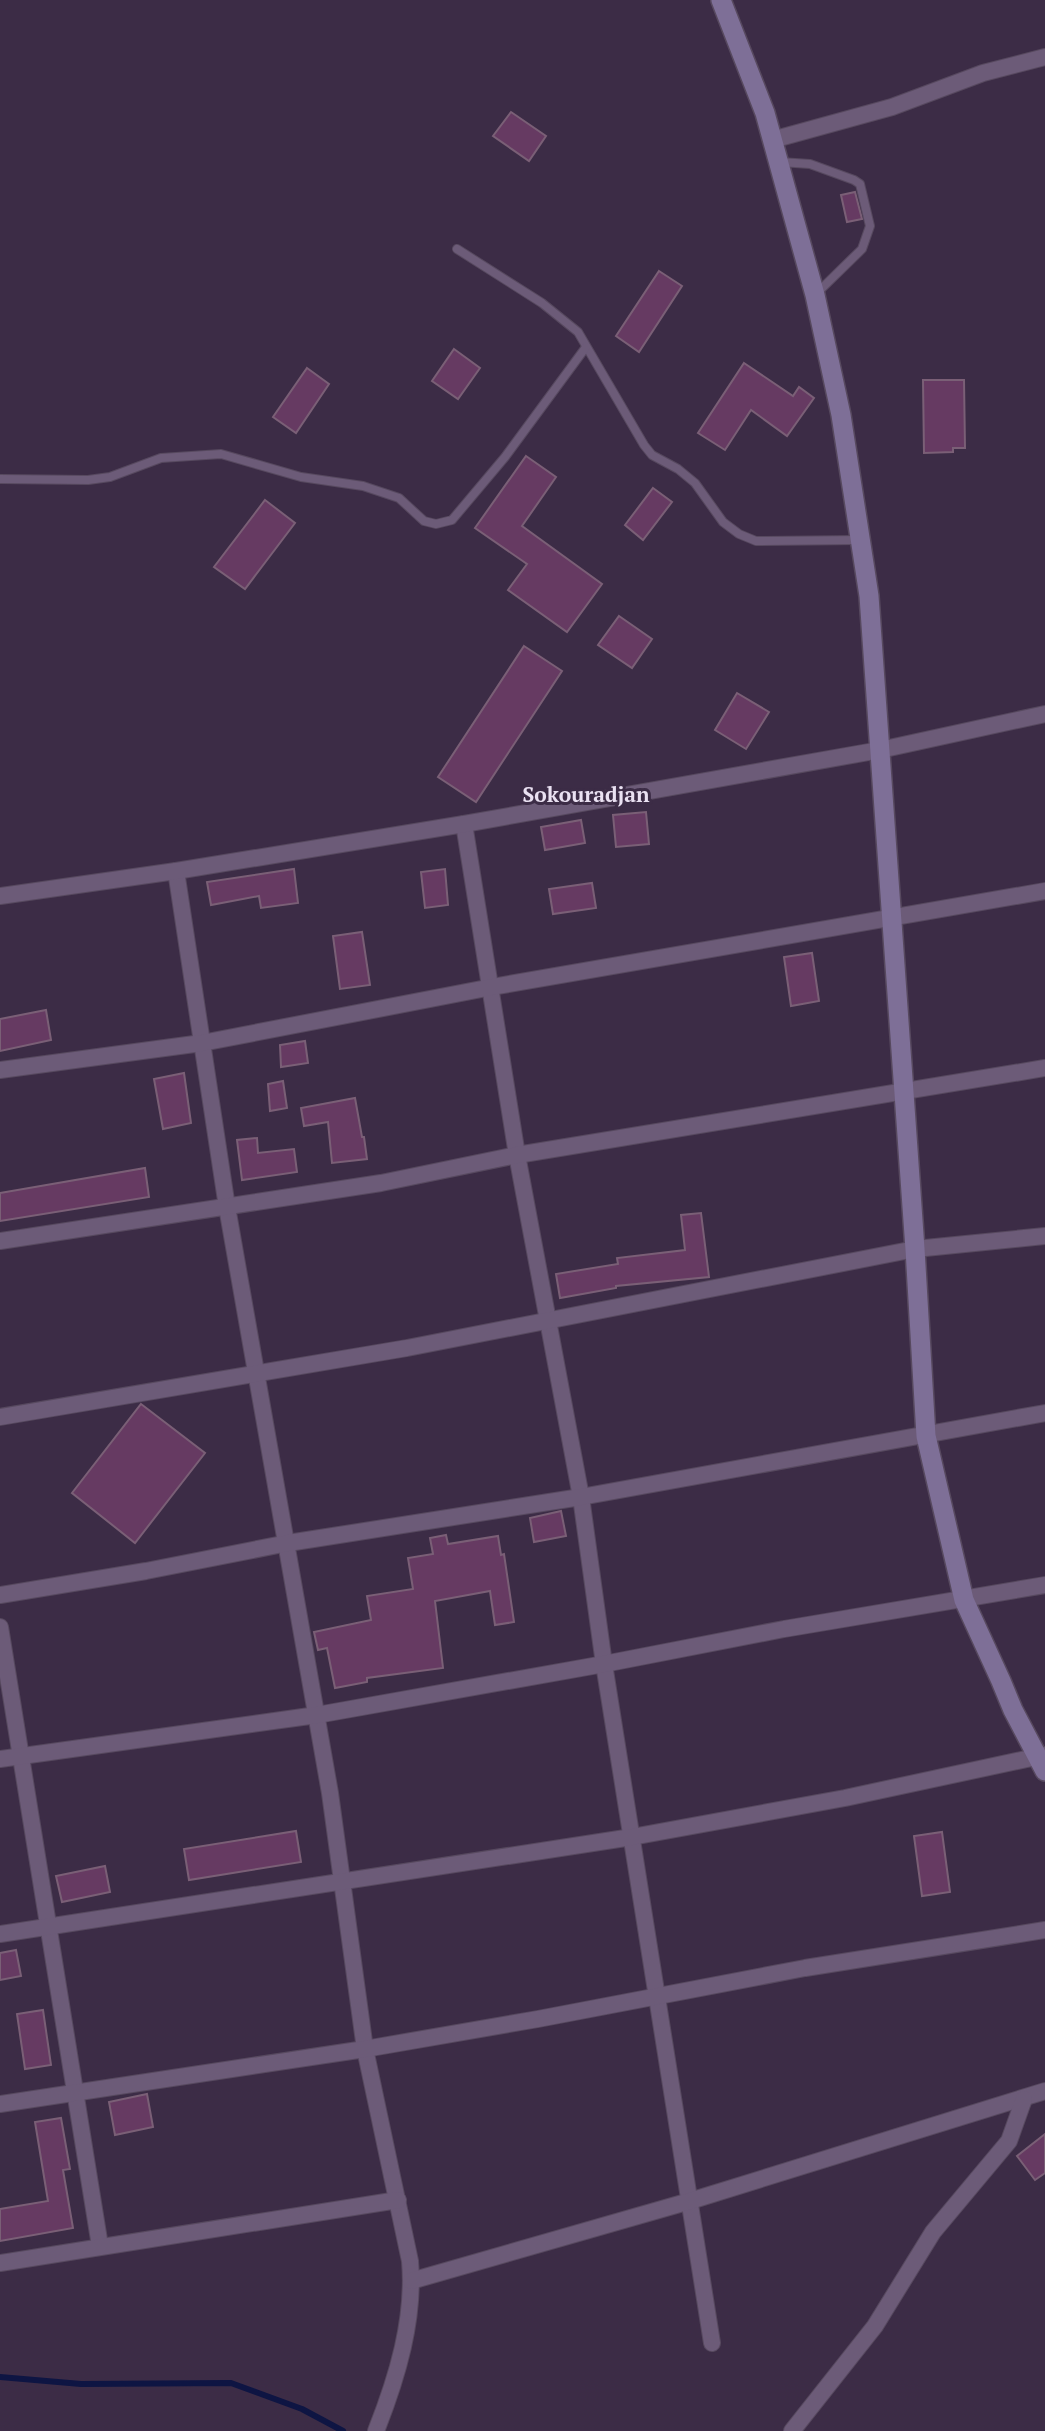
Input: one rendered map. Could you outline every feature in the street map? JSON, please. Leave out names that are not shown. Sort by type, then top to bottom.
[{"type":"main road","points":[[722,0],[749,67],[778,161],[814,295],[841,415],[869,596],[905,1090],[926,1436],[964,1600],[1013,1710],[1042,1761]]},
{"type":"street","points":[[772,141],[892,107],[983,73],[1045,57]]},
{"type":"street","points":[[0,896],[176,871],[464,824],[880,750],[1045,714]]},
{"type":"street","points":[[464,824],[517,1155],[581,1497],[604,1664],[712,2343]]},
{"type":"street","points":[[176,871],[228,1207],[317,1715],[365,2049],[398,2200],[411,2281],[409,2315],[402,2348],[376,2431]]},
{"type":"street","points":[[0,1070],[202,1043],[492,987],[1045,891]]},
{"type":"street","points":[[0,1241],[381,1183],[517,1155],[1045,1068]]},
{"type":"street","points":[[0,1417],[258,1375],[915,1249],[1045,1236]]},
{"type":"street","points":[[0,1595],[146,1571],[288,1543],[581,1497],[1045,1413]]},
{"type":"street","points":[[0,1759],[317,1715],[784,1629],[1045,1585]]},
{"type":"street","points":[[0,1627],[22,1755],[46,1926],[100,2246]]},
{"type":"street","points":[[0,1934],[632,1837],[1042,1761]]},
{"type":"street","points":[[0,2104],[365,2049],[806,1968],[1045,1930]]},
{"type":"street","points":[[411,2281],[690,2201],[1045,2091]]},
{"type":"street","points":[[792,2431],[875,2326],[933,2232],[1009,2141],[1024,2099]]},
{"type":"street","points":[[0,2263],[398,2200]]},
{"type":"lane","points":[[778,161],[810,164],[860,184],[870,226],[862,249],[814,295]]},
{"type":"lane","points":[[457,249],[565,319],[578,331],[644,445],[652,455],[678,469],[695,483],[723,522],[739,534],[756,541],[861,540]]},
{"type":"lane","points":[[0,479],[88,480],[110,477],[161,458],[221,454],[301,477],[363,486],[399,498],[424,521],[436,524],[452,520],[512,447],[586,348]]},
{"type":"building","points":[[511,112],[546,136],[529,161],[493,136]]},
{"type":"building","points":[[855,192],[862,219],[847,222],[841,195]]},
{"type":"building","points":[[659,271],[682,286],[639,352],[616,336]]},
{"type":"building","points":[[454,349],[480,368],[458,399],[432,381]]},
{"type":"building","points":[[744,363],[793,396],[799,387],[814,398],[787,436],[751,410],[725,450],[698,433]]},
{"type":"building","points":[[307,368],[329,384],[296,433],[273,417]]},
{"type":"building","points":[[923,380],[964,380],[965,448],[953,448],[953,452],[924,453]]},
{"type":"building","points":[[526,456],[556,477],[522,526],[602,584],[567,632],[508,590],[527,564],[475,528]]},
{"type":"building","points":[[653,488],[672,502],[643,540],[625,525]]},
{"type":"building","points":[[265,500],[295,523],[245,589],[214,567]]},
{"type":"building","points":[[619,616],[652,639],[632,668],[598,645]]},
{"type":"building","points":[[524,646],[562,671],[476,802],[438,777]]},
{"type":"building","points":[[737,693],[769,712],[746,749],[715,730]]},
{"type":"building","points":[[646,812],[649,844],[616,847],[613,815]]},
{"type":"building","points":[[581,820],[585,843],[545,850],[541,827]]},
{"type":"building","points":[[294,869],[298,903],[261,908],[259,896],[211,905],[207,882]]},
{"type":"building","points":[[445,869],[448,905],[425,908],[421,872]]},
{"type":"building","points":[[592,883],[596,908],[553,914],[549,889]]},
{"type":"building","points":[[362,932],[370,985],[340,989],[333,936]]},
{"type":"building","points":[[812,953],[819,1001],[791,1006],[784,957]]},
{"type":"building","points":[[46,1010],[51,1040],[0,1051],[0,1019]]},
{"type":"building","points":[[305,1041],[308,1063],[281,1067],[280,1045]]},
{"type":"building","points":[[184,1073],[191,1123],[163,1129],[154,1079]]},
{"type":"building","points":[[283,1081],[287,1108],[270,1111],[268,1084]]},
{"type":"building","points":[[355,1098],[367,1159],[332,1163],[328,1122],[304,1126],[301,1108]]},
{"type":"building","points":[[257,1138],[258,1153],[294,1149],[297,1172],[242,1180],[237,1140]]},
{"type":"building","points":[[145,1168],[149,1197],[0,1221],[0,1193]]},
{"type":"building","points":[[701,1213],[709,1277],[616,1286],[560,1298],[556,1274],[618,1264],[617,1258],[685,1250],[681,1215]]},
{"type":"building","points":[[141,1404],[205,1453],[135,1543],[72,1493]]},
{"type":"building","points":[[561,1511],[566,1536],[534,1542],[530,1518]]},
{"type":"building","points":[[446,1535],[448,1544],[498,1536],[501,1555],[504,1554],[514,1622],[495,1625],[490,1591],[435,1601],[443,1668],[367,1678],[367,1682],[335,1688],[327,1648],[318,1650],[314,1632],[371,1620],[367,1596],[413,1589],[408,1558],[433,1554],[430,1538]]},
{"type":"building","points":[[296,1831],[301,1862],[189,1880],[184,1849]]},
{"type":"building","points":[[942,1832],[950,1892],[922,1896],[914,1836]]},
{"type":"building","points":[[105,1866],[110,1892],[62,1902],[56,1876]]},
{"type":"building","points":[[16,1950],[21,1976],[0,1980],[0,1953]]},
{"type":"building","points":[[43,2010],[51,2065],[25,2069],[17,2014]]},
{"type":"building","points":[[147,2094],[153,2127],[115,2135],[109,2102]]},
{"type":"building","points":[[61,2118],[70,2169],[63,2170],[73,2228],[0,2241],[0,2209],[48,2201],[35,2122]]},
{"type":"building","points":[[1045,2134],[1045,2173],[1035,2180],[1017,2156]]},
{"type":"waterway","points":[[0,2377],[81,2384],[231,2383],[302,2409],[343,2431]]},
{"type":"district","name":"Sokouradjan","points":[[586,795]]}]
